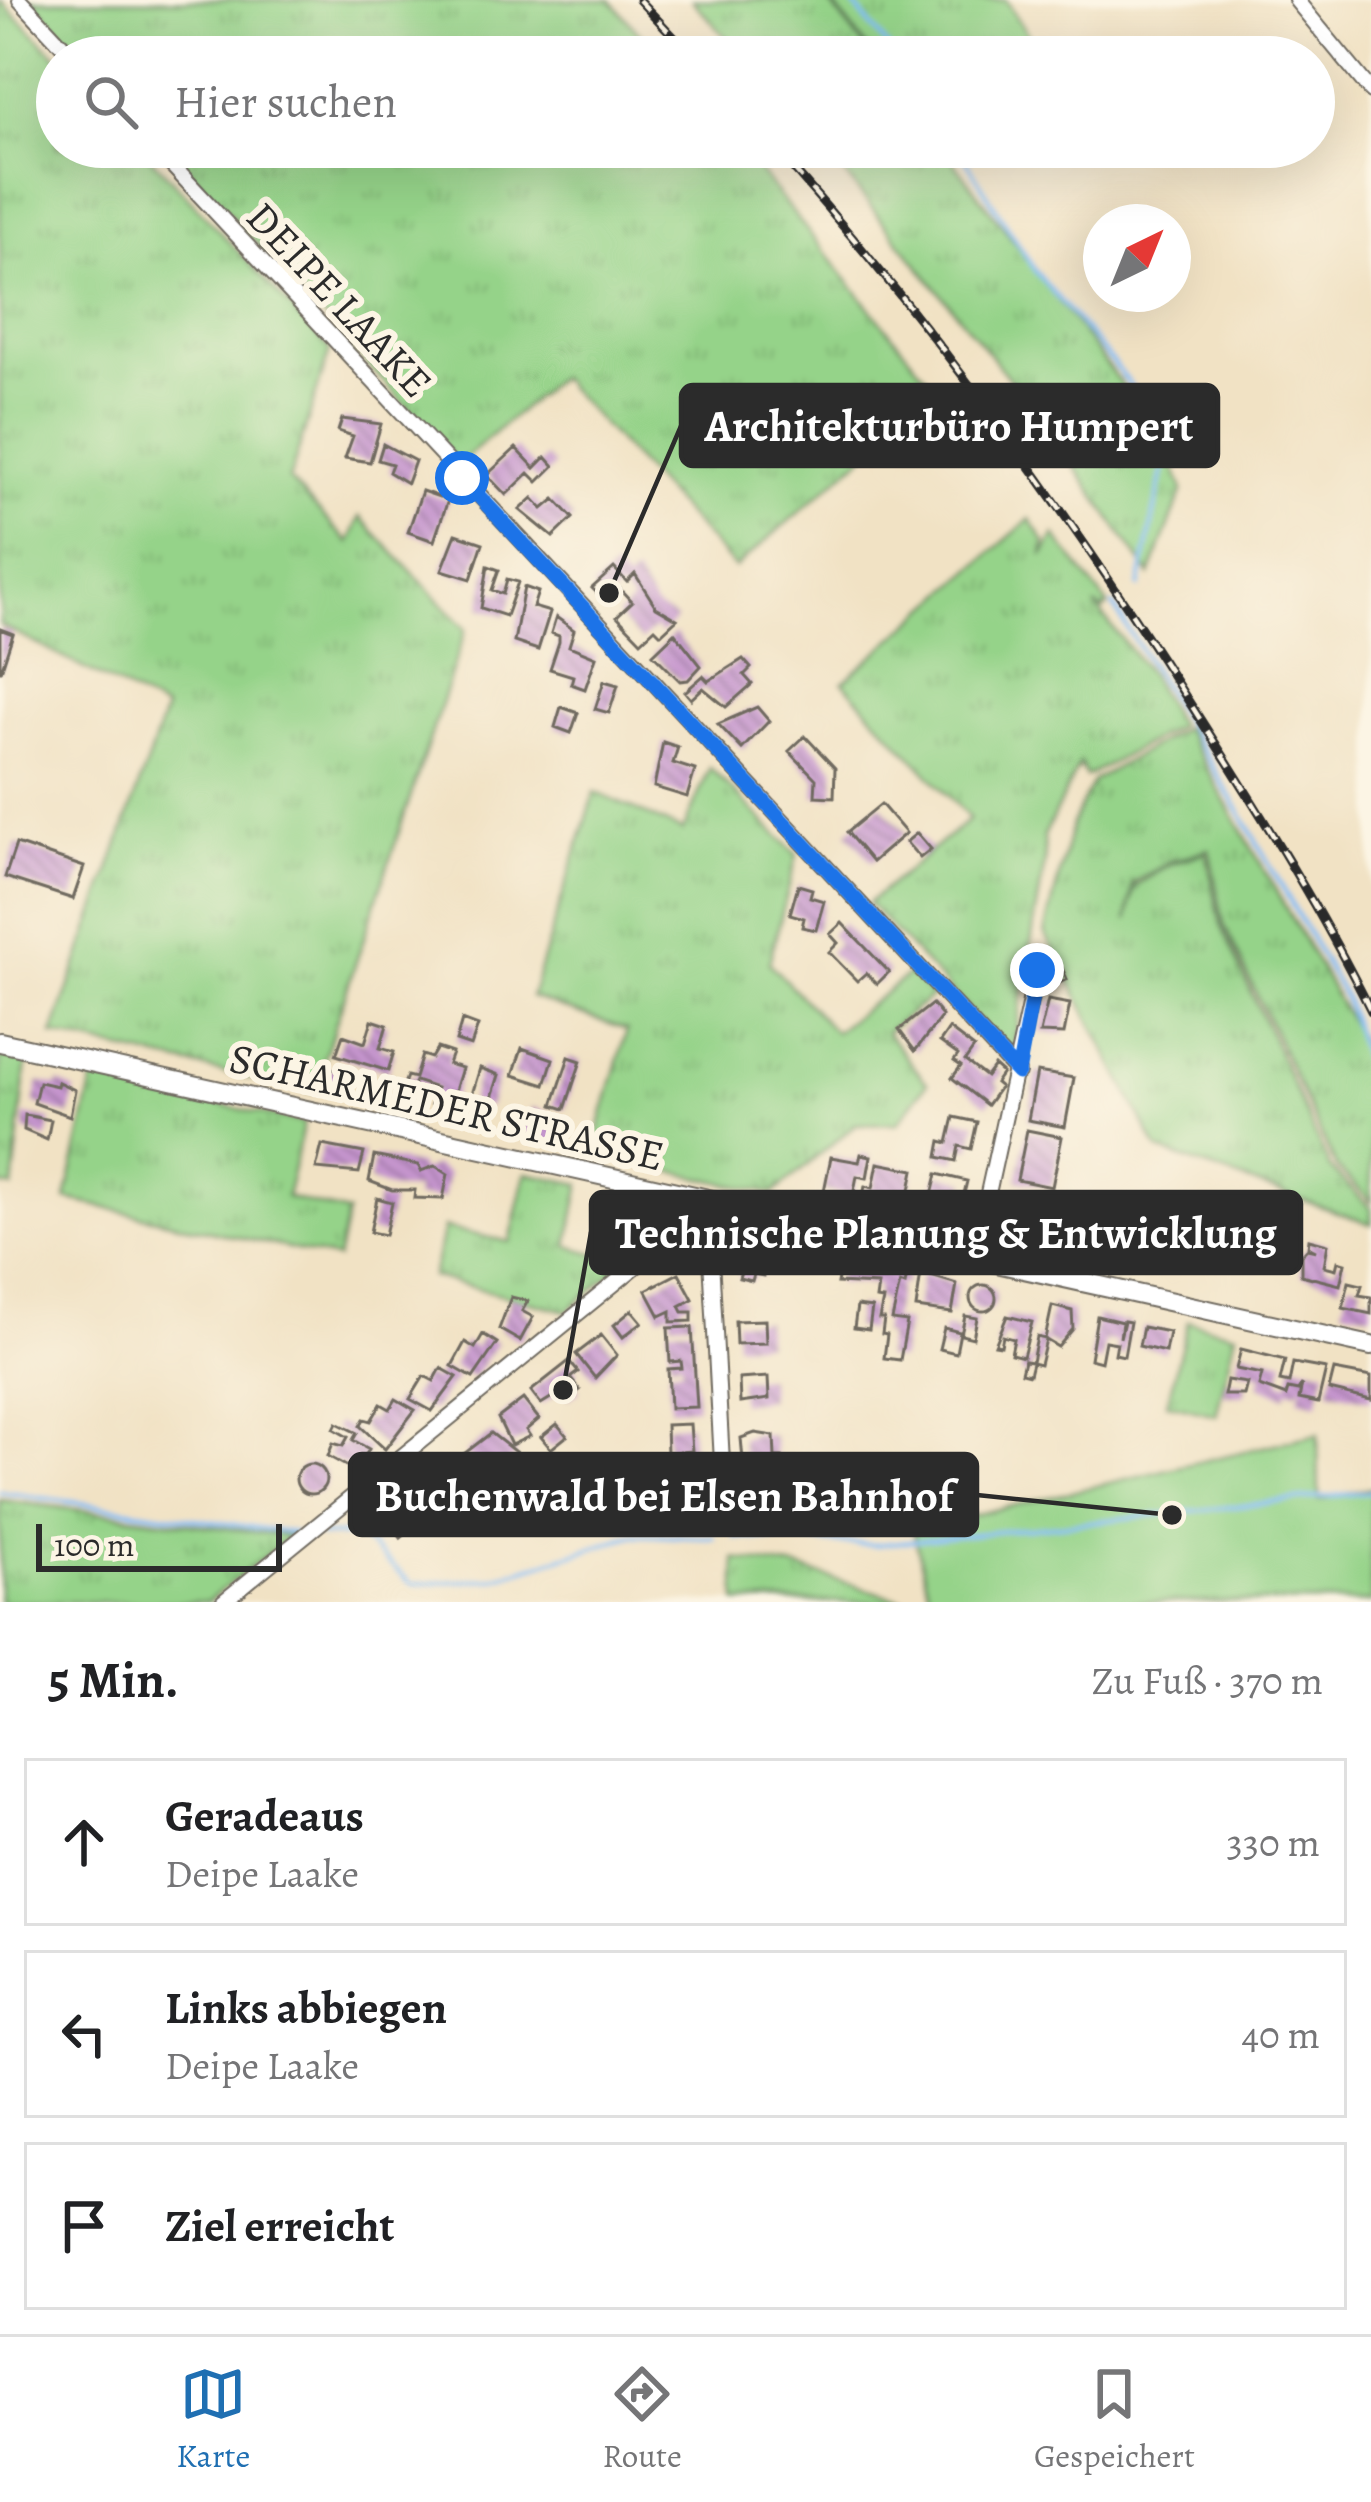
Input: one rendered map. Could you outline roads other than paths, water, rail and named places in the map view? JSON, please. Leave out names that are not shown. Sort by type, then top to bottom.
[{"type":"street","points":[[20,0],[53,36]]},
{"type":"street","points":[[1296,0],[1326,36]]},
{"type":"street","points":[[1335,47],[1371,91]]},
{"type":"street","name":"DEIPE LAAKE","points":[[175,168],[1018,1073]]},
{"type":"street","points":[[973,1262],[1037,970]]},
{"type":"street","name":"SCHARMEDER STRASSE","points":[[0,1042],[973,1262],[1371,1346]]},
{"type":"street","points":[[707,1202],[723,1481]]},
{"type":"street","points":[[224,1602],[678,1233],[707,1202]]},
{"type":"waterway","points":[[850,0],[879,36]]},
{"type":"waterway","points":[[971,168],[1035,271],[1127,380],[1167,451],[1139,587]]},
{"type":"waterway","points":[[1113,605],[1239,810],[1345,999],[1371,1083]]},
{"type":"waterway","points":[[0,1492],[294,1533]]},
{"type":"waterway","points":[[735,1537],[873,1545],[1371,1492]]},
{"type":"waterway","points":[[321,1536],[358,1535],[412,1584],[492,1579],[634,1535],[714,1538]]},
{"type":"railway","points":[[639,0],[673,36]]},
{"type":"railway","points":[[792,168],[945,353],[1102,570],[1267,826],[1371,1011]]},
{"type":"place","name":"Architekturbüro Humpert","points":[[609,593]]},
{"type":"place","name":"Technische Planung & Entwicklung","points":[[563,1390]]},
{"type":"place","name":"Buchenwald bei Elsen Bahnhof","points":[[1172,1515]]}]
